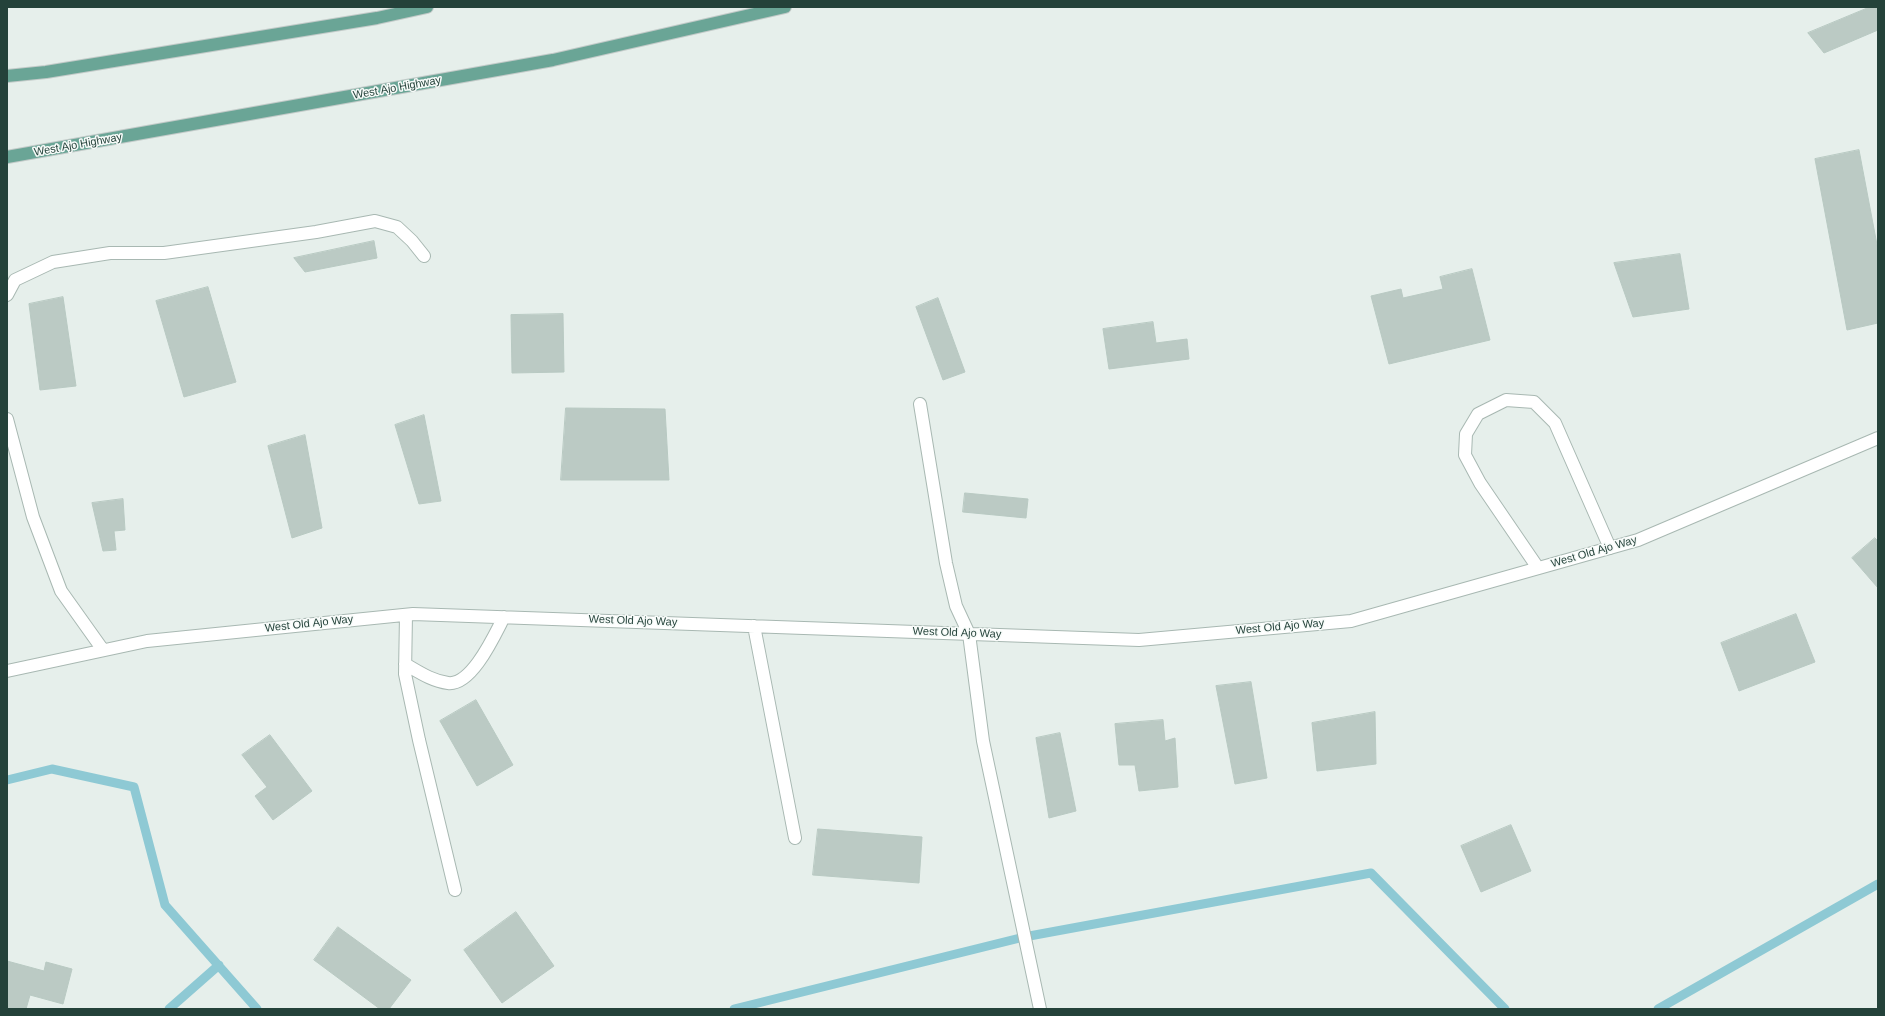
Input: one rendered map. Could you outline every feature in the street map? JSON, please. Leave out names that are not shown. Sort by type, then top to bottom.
[{"type":"main road","points":[[7,76],[53,71],[370,19],[427,7]]},
{"type":"main road","name":"West Ajo Highway","points":[[7,158],[553,60],[785,7]]},
{"type":"street","points":[[7,295],[15,280],[53,262],[110,253],[164,253],[316,232],[375,221],[397,227],[412,241],[424,256]]},
{"type":"street","points":[[1538,568],[1480,483],[1465,455],[1466,434],[1478,414],[1506,400],[1534,402],[1555,423],[1610,548]]},
{"type":"street","points":[[920,404],[946,563],[956,606],[969,634],[983,741],[1040,1009]]},
{"type":"street","points":[[7,419],[33,517],[61,591],[103,650]]},
{"type":"street","name":"West Old Ajo Way","points":[[7,671],[147,641],[406,615],[504,617],[1139,640],[1351,621],[1638,540],[1878,438]]},
{"type":"street","points":[[406,615],[405,674],[454,890]]},
{"type":"street","points":[[405,664],[429,678],[436,680],[450,683],[462,679],[471,672],[489,646],[504,617]]},
{"type":"street","points":[[754,626],[795,838]]},
{"type":"building","points":[[1870,7],[1878,7],[1878,30],[1824,53],[1808,33]]},
{"type":"building","points":[[1859,150],[1878,250],[1878,323],[1847,330],[1815,159]]},
{"type":"building","points":[[374,241],[377,258],[305,272],[294,258]]},
{"type":"building","points":[[1680,254],[1689,309],[1633,317],[1614,263]]},
{"type":"building","points":[[1472,269],[1490,340],[1389,364],[1371,296],[1401,289],[1403,298],[1443,289],[1440,277]]},
{"type":"building","points":[[208,287],[236,382],[184,397],[156,301]]},
{"type":"building","points":[[63,297],[76,386],[40,390],[29,304]]},
{"type":"building","points":[[938,298],[965,372],[943,380],[916,307]]},
{"type":"building","points":[[563,314],[564,372],[512,373],[511,315]]},
{"type":"building","points":[[1153,322],[1156,343],[1187,339],[1189,359],[1109,369],[1103,329]]},
{"type":"building","points":[[566,408],[665,409],[669,480],[561,480]]},
{"type":"building","points":[[424,415],[441,501],[419,504],[395,425]]},
{"type":"building","points":[[305,435],[322,528],[292,538],[268,446]]},
{"type":"building","points":[[965,493],[1028,499],[1026,518],[963,512]]},
{"type":"building","points":[[123,499],[125,530],[114,531],[116,550],[103,551],[92,503]]},
{"type":"building","points":[[1875,538],[1878,541],[1878,588],[1852,558]]},
{"type":"building","points":[[1796,614],[1815,662],[1739,691],[1721,643]]},
{"type":"building","points":[[1251,682],[1267,778],[1235,784],[1216,686]]},
{"type":"building","points":[[476,700],[513,765],[477,786],[440,721]]},
{"type":"building","points":[[1375,712],[1376,764],[1317,771],[1312,723]]},
{"type":"building","points":[[1163,720],[1165,741],[1175,738],[1178,787],[1139,791],[1135,765],[1119,765],[1115,724]]},
{"type":"building","points":[[1060,733],[1076,811],[1049,818],[1036,738]]},
{"type":"building","points":[[270,735],[312,791],[273,820],[255,796],[267,787],[242,755]]},
{"type":"building","points":[[1511,825],[1531,871],[1481,892],[1461,846]]},
{"type":"building","points":[[818,829],[922,837],[919,883],[813,875]]},
{"type":"building","points":[[516,912],[554,966],[502,1003],[464,950]]},
{"type":"building","points":[[338,927],[411,980],[389,1009],[380,1009],[314,960]]},
{"type":"building","points":[[7,961],[44,971],[46,962],[72,969],[63,1004],[30,995],[26,1009],[7,1009]]},
{"type":"waterway","points":[[7,780],[52,769],[134,787],[165,905],[257,1009]]},
{"type":"waterway","points":[[734,1009],[1024,937],[1371,873],[1505,1009]]},
{"type":"waterway","points":[[1658,1009],[1878,884]]},
{"type":"waterway","points":[[169,1009],[219,965]]}]
